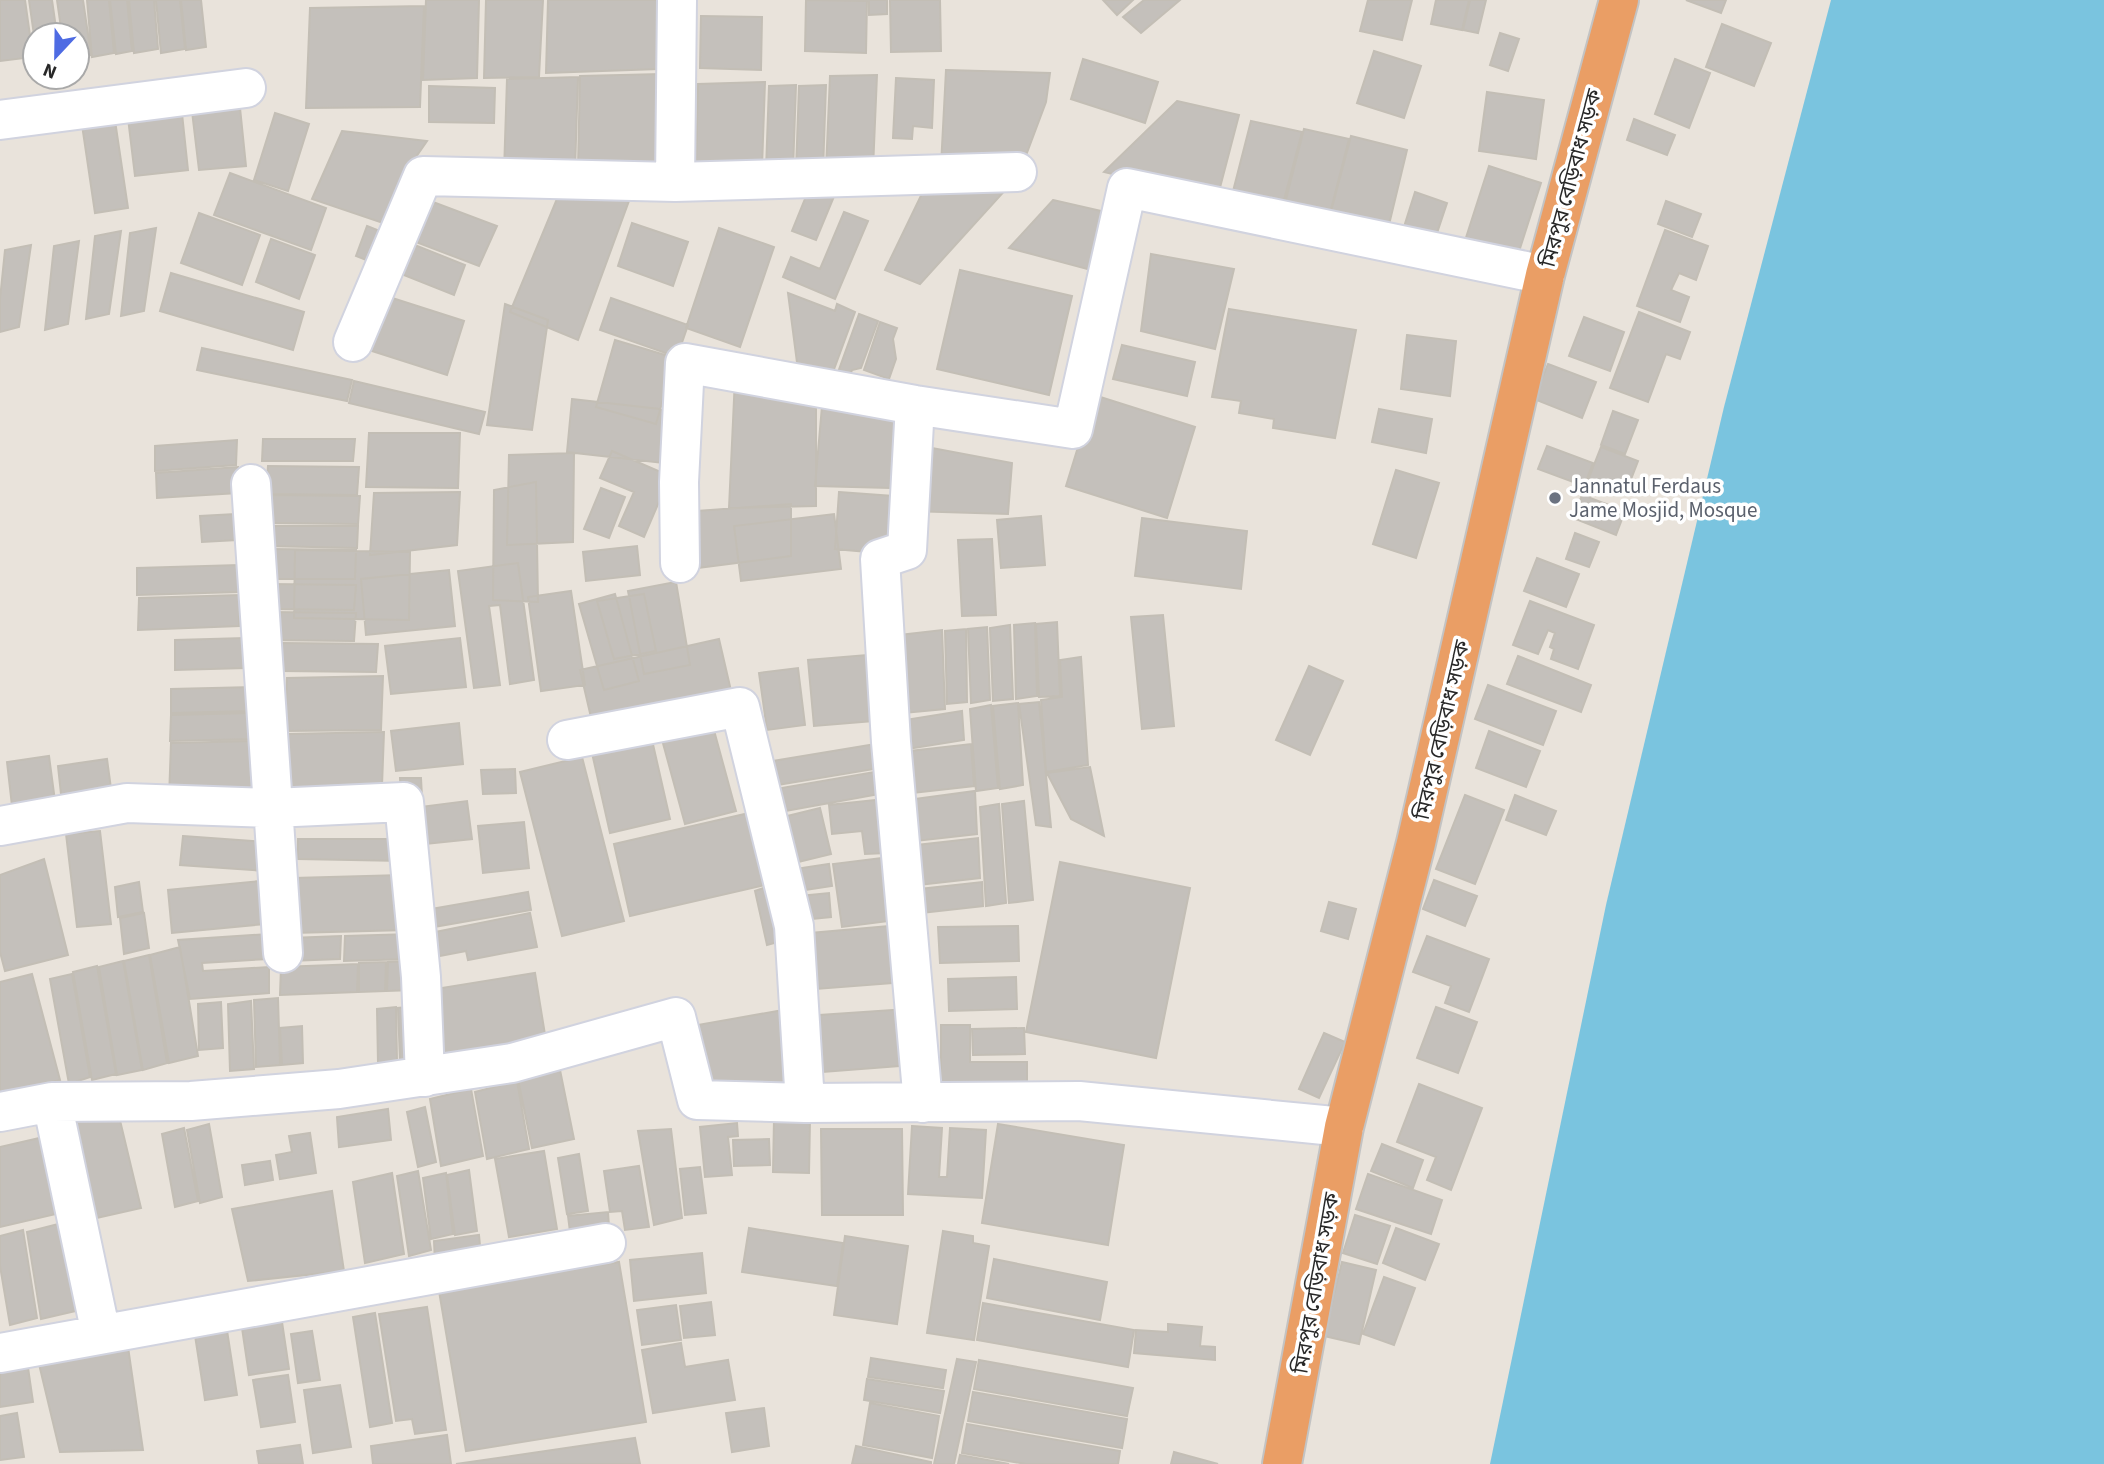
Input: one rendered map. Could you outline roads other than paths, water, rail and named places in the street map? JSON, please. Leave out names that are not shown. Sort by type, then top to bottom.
[{"type":"highway","name":"মিরপুর বেড়িবাধ সড়ক","points":[[1283,1464],[1344,1127],[1416,843],[1545,275],[1619,0]]},
{"type":"street","points":[[675,182],[677,0]]},
{"type":"street","points":[[0,120],[246,88]]},
{"type":"street","points":[[353,342],[422,176],[675,182],[1017,172]]},
{"type":"street","points":[[680,564],[679,482],[685,363],[915,405],[1073,429],[1127,188],[1545,275]]},
{"type":"street","points":[[915,405],[907,550],[880,559],[891,742],[923,1103]]},
{"type":"street","points":[[251,484],[283,953]]},
{"type":"street","points":[[567,740],[740,707],[793,926],[805,1103]]},
{"type":"street","points":[[0,826],[127,803],[273,808],[404,802],[421,977],[425,1077]]},
{"type":"street","points":[[0,1112],[52,1102],[191,1101],[339,1089],[425,1077],[512,1063],[676,1017],[697,1100],[805,1103],[1079,1101],[1344,1127]]},
{"type":"street","points":[[52,1102],[101,1334]]},
{"type":"street","points":[[0,1353],[606,1243]]},
{"type":"water","points":[[1831,0],[2104,0],[2104,1464],[1490,1464],[1606,905],[1724,407]]},
{"type":"place","name":"Jannatul Ferdaus Jame Mosjid, Mosque","points":[[1555,498]]}]
